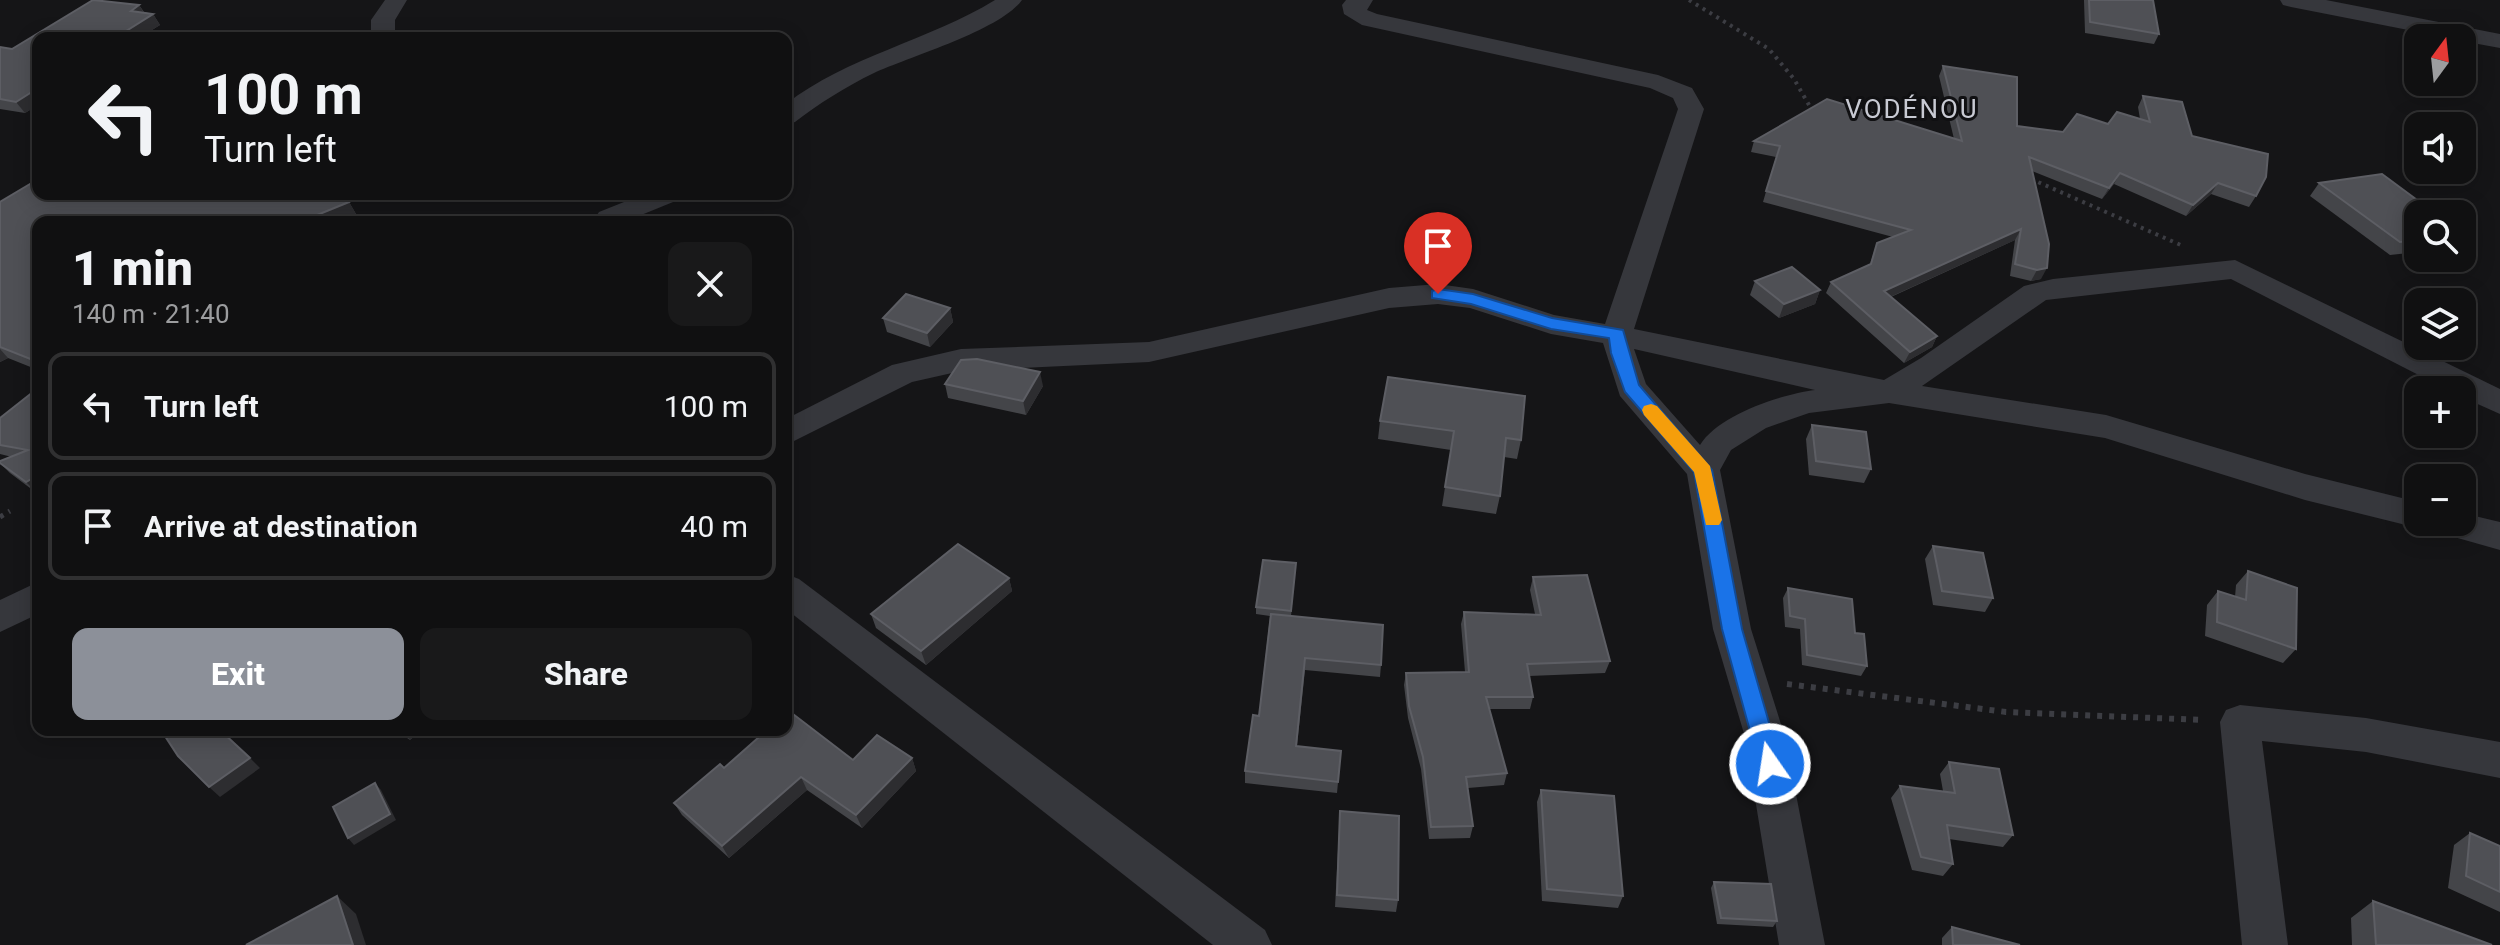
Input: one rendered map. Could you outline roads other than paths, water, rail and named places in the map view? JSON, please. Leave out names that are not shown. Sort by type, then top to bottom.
[{"type":"street","points":[[383,32],[383,20],[396,0]]},
{"type":"street","points":[[792,111],[811,94],[979,22],[1011,0]]},
{"type":"street","points":[[1362,0],[1354,5],[1356,14],[1370,20],[1658,82],[1683,93],[1691,109],[1617,334],[1619,353],[1631,388],[1703,470],[1732,629],[1765,737],[1802,945]]},
{"type":"street","points":[[2291,0],[2500,41]]},
{"type":"street","points":[[603,211],[645,200]]},
{"type":"street","points":[[1703,470],[1719,442],[1754,420],[1806,402],[1888,392],[1932,366],[2035,293],[2143,277],[2235,269],[2500,403]]},
{"type":"street","points":[[792,430],[903,373],[961,360],[1149,352],[1389,298],[1438,294],[1473,299],[1551,324],[1617,334],[1834,383],[2106,427],[2305,487],[2404,512]]},
{"type":"street","points":[[2476,530],[2500,536]]},
{"type":"street","points":[[792,594],[1249,945]]},
{"type":"street","points":[[0,617],[32,600]]},
{"type":"street","points":[[2265,945],[2240,722],[2366,735],[2500,760]]},
{"type":"district","name":"VODÉNOU","points":[[1912,109]]}]
